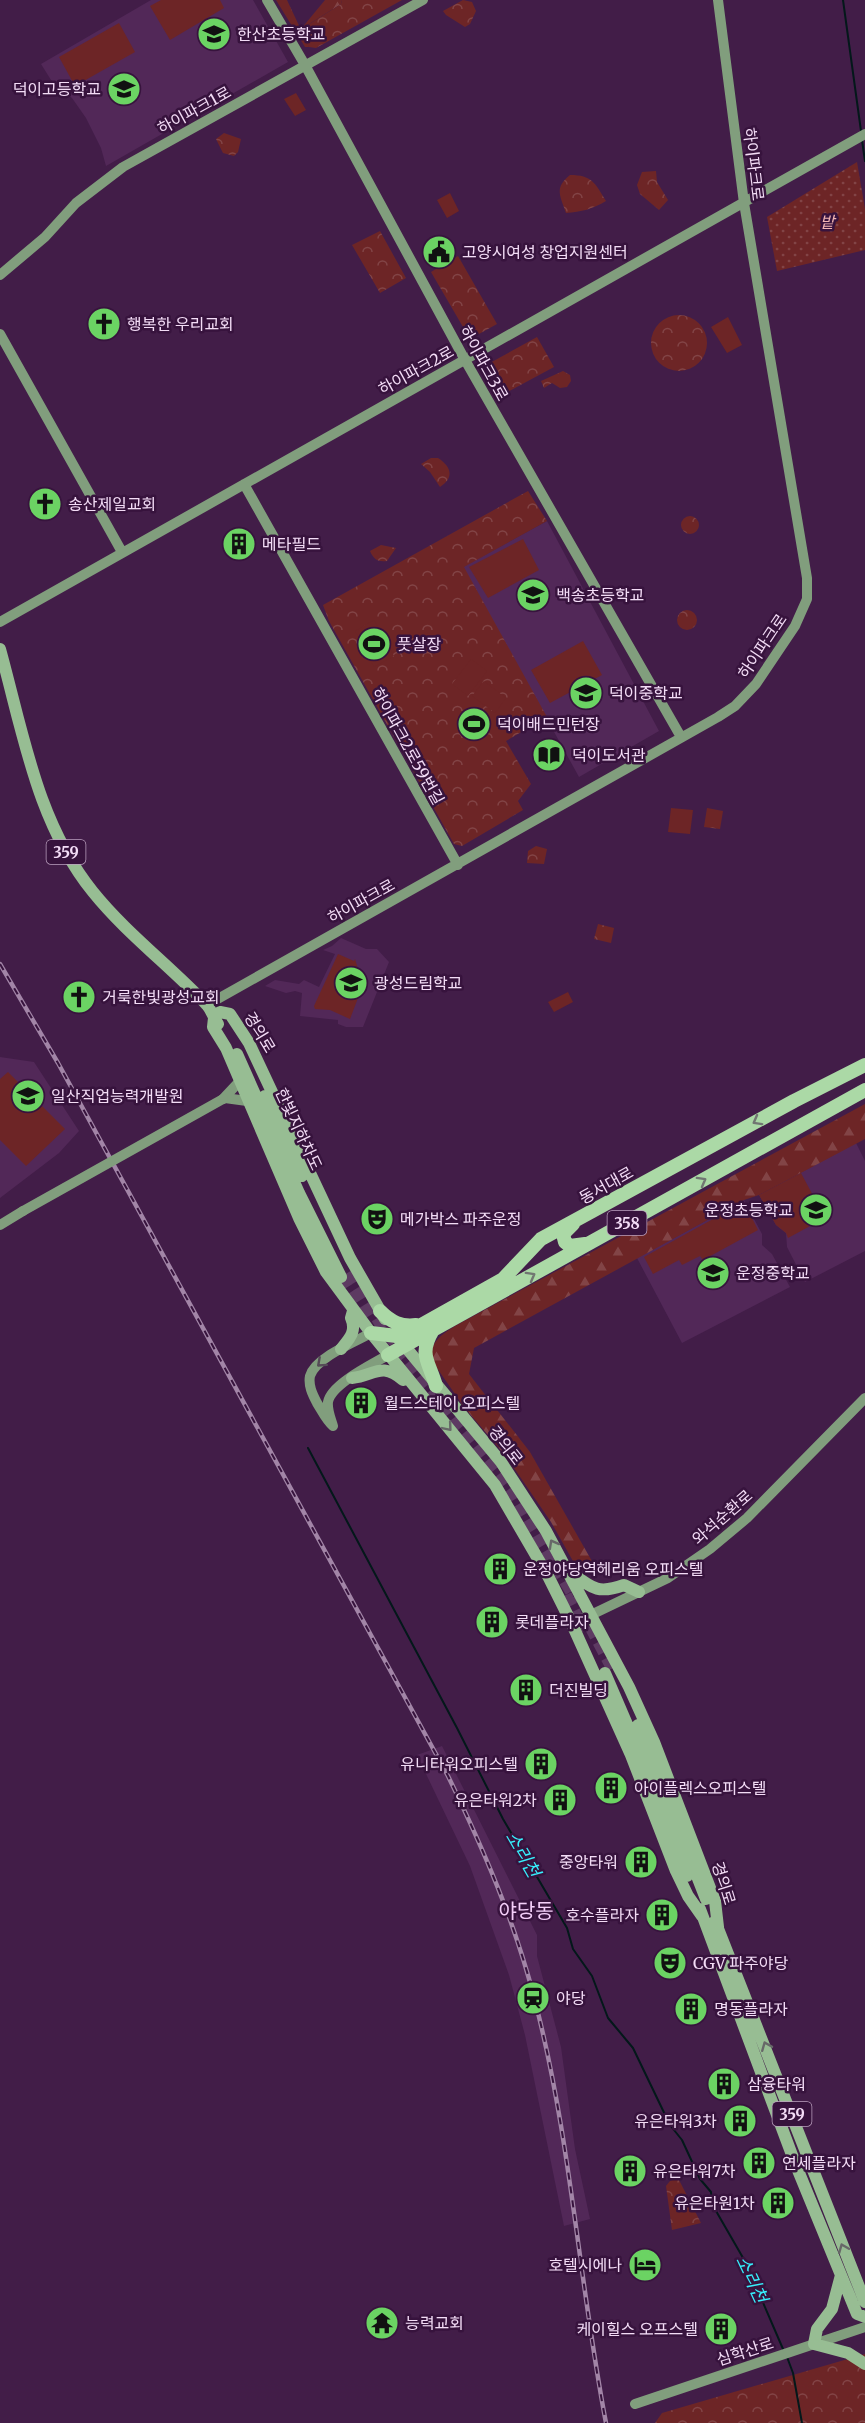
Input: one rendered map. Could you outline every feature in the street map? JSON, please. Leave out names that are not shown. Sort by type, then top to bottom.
[{"type":"highway","name":"동서대로","points":[[428,1327],[503,1280],[542,1239],[865,1064]]},
{"type":"highway","name":"동서대로","points":[[388,1355],[400,1341],[596,1240],[865,1091]]},
{"type":"highway","points":[[584,1216],[563,1234],[565,1242],[570,1246],[579,1247],[596,1240]]},
{"type":"highway","points":[[380,1311],[389,1320],[400,1325],[428,1327],[424,1349],[426,1363],[432,1372],[436,1386]]},
{"type":"highway","points":[[371,1333],[400,1341]]},
{"type":"main road","name":"경의로","points":[[0,649],[41,799],[59,841],[92,891],[111,912],[213,1011],[235,1050],[299,1193],[345,1274]]},
{"type":"main road","name":"경의로","points":[[213,1011],[213,1027],[226,1048],[239,1082],[326,1272],[388,1355],[495,1485],[528,1539],[572,1624],[608,1670],[654,1742],[715,1901],[718,1927],[865,2302]]},
{"type":"main road","name":"경의로","points":[[213,1011],[230,1014],[249,1043],[330,1217],[380,1311],[400,1341],[436,1386],[501,1462],[546,1531],[591,1614],[631,1755],[676,1871],[688,1896],[702,1916],[799,2174],[857,2314],[865,2317]]},
{"type":"main road","points":[[341,1350],[354,1331],[351,1306],[360,1310],[370,1304],[368,1291]]},
{"type":"main road","points":[[352,1378],[387,1370],[394,1372],[412,1391],[422,1395]]},
{"type":"main road","points":[[567,1570],[591,1588],[607,1589],[624,1585],[639,1592]]},
{"type":"main road","points":[[841,2274],[832,2309],[817,2329],[809,2346],[848,2353],[865,2364]]},
{"type":"main road","points":[[854,2275],[863,2279],[865,2283]]},
{"type":"street","name":"하이파크3로","points":[[267,0],[305,65],[465,360],[681,737]]},
{"type":"street","name":"하이파크1로","points":[[0,275],[45,237],[76,203],[104,180],[423,0]]},
{"type":"street","name":"하이파크로","points":[[213,1011],[458,865],[735,706],[750,691],[796,624],[807,599],[807,578],[744,203],[718,0]]},
{"type":"street","name":"하이파크2로","points":[[0,622],[865,134]]},
{"type":"street","points":[[0,334],[123,552]]},
{"type":"street","name":"하이파크2로59번길","points":[[244,484],[458,865]]},
{"type":"street","points":[[224,1099],[239,1082]]},
{"type":"street","points":[[0,1225],[224,1099],[248,1101]]},
{"type":"street","points":[[371,1333],[315,1368],[310,1377],[313,1396],[328,1422],[333,1426],[328,1401],[339,1387],[388,1355]]},
{"type":"street","name":"와석순환로","points":[[572,1624],[668,1578],[711,1549],[747,1518],[865,1398]]},
{"type":"street","name":"심학산로","points":[[635,2404],[865,2327]]},
{"type":"shaded area","points":[[151,0],[253,0],[288,62],[106,166],[101,148],[86,118],[72,98],[51,80],[41,64]]},
{"type":"shaded area","points":[[547,521],[659,731],[579,777],[463,567]]},
{"type":"shaded area","name":"광성드림학교","points":[[341,938],[366,949],[377,949],[389,962],[363,1027],[346,1027],[338,1024],[338,1020],[300,1016],[302,993],[295,991],[286,993],[265,986],[275,980],[299,984],[304,980],[319,987],[335,954],[323,950]]},
{"type":"shaded area","name":"일산직업능력개발원","points":[[0,1057],[34,1062],[79,1131],[59,1153],[0,1198]]},
{"type":"shaded area","name":"운정초등학교","points":[[856,1143],[865,1161],[865,1251],[805,1282],[787,1247],[786,1233],[776,1225],[759,1195]]},
{"type":"shaded area","name":"운정중학교","points":[[744,1200],[762,1234],[762,1245],[772,1254],[790,1287],[682,1343],[637,1258]]},
{"type":"shaded area","points":[[442,1746],[537,1935],[537,1956],[561,2047],[575,2149],[590,2219],[564,2226],[525,2035],[509,1975],[470,1866],[417,1755]]},
{"type":"green space","points":[[161,0],[220,0],[224,8],[170,40],[150,6]]},
{"type":"green space","points":[[276,0],[287,0],[309,47],[305,47]]},
{"type":"green space","points":[[325,0],[342,0],[341,4],[301,29]]},
{"type":"green space","points":[[342,0],[402,0],[316,48],[309,47],[300,30],[341,4]]},
{"type":"green space","points":[[463,0],[472,2],[476,11],[470,24],[465,27],[443,11]]},
{"type":"green space","points":[[119,23],[135,52],[75,86],[59,57]]},
{"type":"green space","points":[[296,93],[306,110],[295,116],[284,99]]},
{"type":"green space","points":[[224,133],[241,139],[238,152],[234,156],[223,153],[216,139]]},
{"type":"green space","name":"밭","points":[[857,162],[865,209],[865,250],[777,271],[767,217]]},
{"type":"green space","points":[[656,171],[657,182],[668,200],[659,210],[640,194],[637,185],[642,172]]},
{"type":"green space","points":[[570,175],[588,178],[599,189],[606,201],[587,210],[566,213],[560,196],[560,188]]},
{"type":"green space","points":[[450,193],[459,211],[447,218],[437,200]]},
{"type":"green space","points":[[380,231],[406,278],[380,293],[352,245]]},
{"type":"green space","points":[[458,256],[497,324],[470,339],[431,272]]},
{"type":"green space","points":[[673,315],[685,315],[695,319],[703,327],[707,343],[703,359],[695,367],[685,371],[673,371],[663,367],[655,359],[651,349],[651,337],[655,327],[663,319]]},
{"type":"green space","points":[[728,317],[742,345],[727,353],[711,327]]},
{"type":"green space","points":[[537,337],[554,367],[504,394],[488,364]]},
{"type":"green space","points":[[563,371],[570,375],[571,381],[567,387],[560,388],[552,383],[544,388],[541,381]]},
{"type":"green space","points":[[431,458],[438,458],[450,472],[448,480],[440,487],[430,472],[421,464]]},
{"type":"green space","points":[[528,491],[547,521],[464,567],[547,717],[506,741],[531,784],[518,801],[523,810],[462,846],[454,844],[329,621],[323,605]]},
{"type":"green space","points":[[686,516],[694,516],[699,521],[697,532],[686,534],[681,529],[681,521]]},
{"type":"green space","points":[[523,539],[539,570],[488,598],[469,567]]},
{"type":"green space","points":[[381,545],[396,548],[387,561],[377,560],[370,551]]},
{"type":"green space","points":[[687,610],[694,613],[697,620],[694,627],[687,630],[680,627],[677,620],[680,613]]},
{"type":"green space","name":"풋살장","points":[[374,620],[394,656],[374,667],[355,631]]},
{"type":"green space","points":[[583,641],[602,675],[550,703],[531,670]]},
{"type":"green space","points":[[471,659],[487,671],[468,696],[452,684]]},
{"type":"green space","points":[[484,681],[506,698],[495,713],[472,696]]},
{"type":"green space","points":[[671,808],[693,810],[690,834],[668,832]]},
{"type":"green space","points":[[707,808],[723,811],[720,829],[704,827]]},
{"type":"green space","points":[[536,846],[547,849],[544,864],[527,863],[528,851]]},
{"type":"green space","points":[[598,924],[614,928],[611,943],[594,939]]},
{"type":"green space","points":[[338,954],[354,961],[355,959],[363,985],[350,1019],[330,1010],[315,1009],[314,1006]]},
{"type":"green space","points":[[568,992],[573,1002],[554,1012],[548,1002]]},
{"type":"green space","points":[[8,1072],[65,1129],[26,1166],[0,1140],[0,1079]]},
{"type":"green space","points":[[865,1104],[865,1139],[759,1195],[744,1200],[474,1348],[469,1374],[530,1452],[593,1563],[578,1570],[551,1522],[505,1455],[464,1407],[430,1358],[435,1343],[455,1326]]},
{"type":"green space","points":[[801,1173],[825,1218],[788,1238],[786,1233],[776,1225],[759,1195]]},
{"type":"green space","points":[[744,1202],[758,1230],[703,1260],[700,1256],[682,1265],[679,1260],[653,1274],[644,1257]]},
{"type":"green space","points":[[678,2178],[701,2223],[672,2230],[666,2186],[670,2181]]},
{"type":"green space","points":[[865,2354],[865,2423],[655,2423],[662,2413]]},
{"type":"waterway","points":[[843,0],[861,131]]},
{"type":"waterway","points":[[862,140],[865,161]]},
{"type":"waterway","name":"소리천","points":[[308,1448],[503,1819],[567,1928],[573,1949],[592,1976],[608,2018],[633,2048],[670,2125],[682,2140],[700,2179],[711,2192],[712,2204],[746,2263],[783,2349]]},
{"type":"waterway","name":"소리천","points":[[787,2357],[793,2373],[802,2423]]},
{"type":"tunnel","points":[[349,1272],[381,1325],[513,1493],[577,1602]]},
{"type":"tunnel","points":[[341,1277],[369,1321]]},
{"type":"tunnel","points":[[566,1595],[584,1631]]},
{"type":"tunnel","points":[[590,1626],[613,1670]]},
{"type":"railway","points":[[0,964],[58,1063],[448,1776],[486,1858],[518,1943],[547,2053],[566,2158],[606,2423]]},
{"type":"place","name":"한산초등학교","points":[[214,34]]},
{"type":"place","name":"덕이고등학교","points":[[124,89]]},
{"type":"place","name":"고양시여성 창업지원센터","points":[[439,252]]},
{"type":"place","name":"행복한 우리교회","points":[[104,324]]},
{"type":"place","name":"송산제일교회","points":[[45,504]]},
{"type":"place","name":"메타필드","points":[[239,544]]},
{"type":"place","name":"백송초등학교","points":[[533,595]]},
{"type":"place","name":"풋살장","points":[[374,644]]},
{"type":"place","name":"덕이중학교","points":[[586,693]]},
{"type":"place","name":"덕이배드민턴장","points":[[474,724]]},
{"type":"place","name":"덕이도서관","points":[[549,755]]},
{"type":"place","name":"광성드림학교","points":[[351,983]]},
{"type":"place","name":"거룩한빛광성교회","points":[[79,997]]},
{"type":"place","name":"일산직업능력개발원","points":[[28,1096]]},
{"type":"place","name":"운정초등학교","points":[[816,1210]]},
{"type":"place","name":"메가박스 파주운정","points":[[377,1219]]},
{"type":"place","name":"운정중학교","points":[[713,1273]]},
{"type":"place","name":"월드스테이 오피스텔","points":[[361,1403]]},
{"type":"place","name":"운정야당역헤리움 오피스텔","points":[[500,1569]]},
{"type":"place","name":"롯데플라자","points":[[492,1622]]},
{"type":"place","name":"더진빌딩","points":[[526,1690]]},
{"type":"place","name":"유니타워오피스텔","points":[[541,1764]]},
{"type":"place","name":"아이플렉스오피스텔","points":[[611,1788]]},
{"type":"place","name":"유은타워2차","points":[[560,1800]]},
{"type":"place","name":"중앙타워","points":[[641,1862]]},
{"type":"place","name":"호수플라자","points":[[662,1915]]},
{"type":"place","name":"CGV 파주야당","points":[[670,1963]]},
{"type":"place","name":"야당","points":[[533,1998]]},
{"type":"place","name":"명동플라자","points":[[691,2009]]},
{"type":"place","name":"삼융타워","points":[[724,2084]]},
{"type":"place","name":"유은타워3차","points":[[740,2121]]},
{"type":"place","name":"연세플라자","points":[[759,2163]]},
{"type":"place","name":"유은타워7차","points":[[630,2171]]},
{"type":"place","name":"유은타원1차","points":[[778,2203]]},
{"type":"place","name":"호텔시에나","points":[[645,2265]]},
{"type":"place","name":"능력교회","points":[[382,2323]]},
{"type":"place","name":"케이힐스 오프스텔","points":[[721,2329]]},
{"type":"district","name":"야당동","points":[[526,1910]]}]
